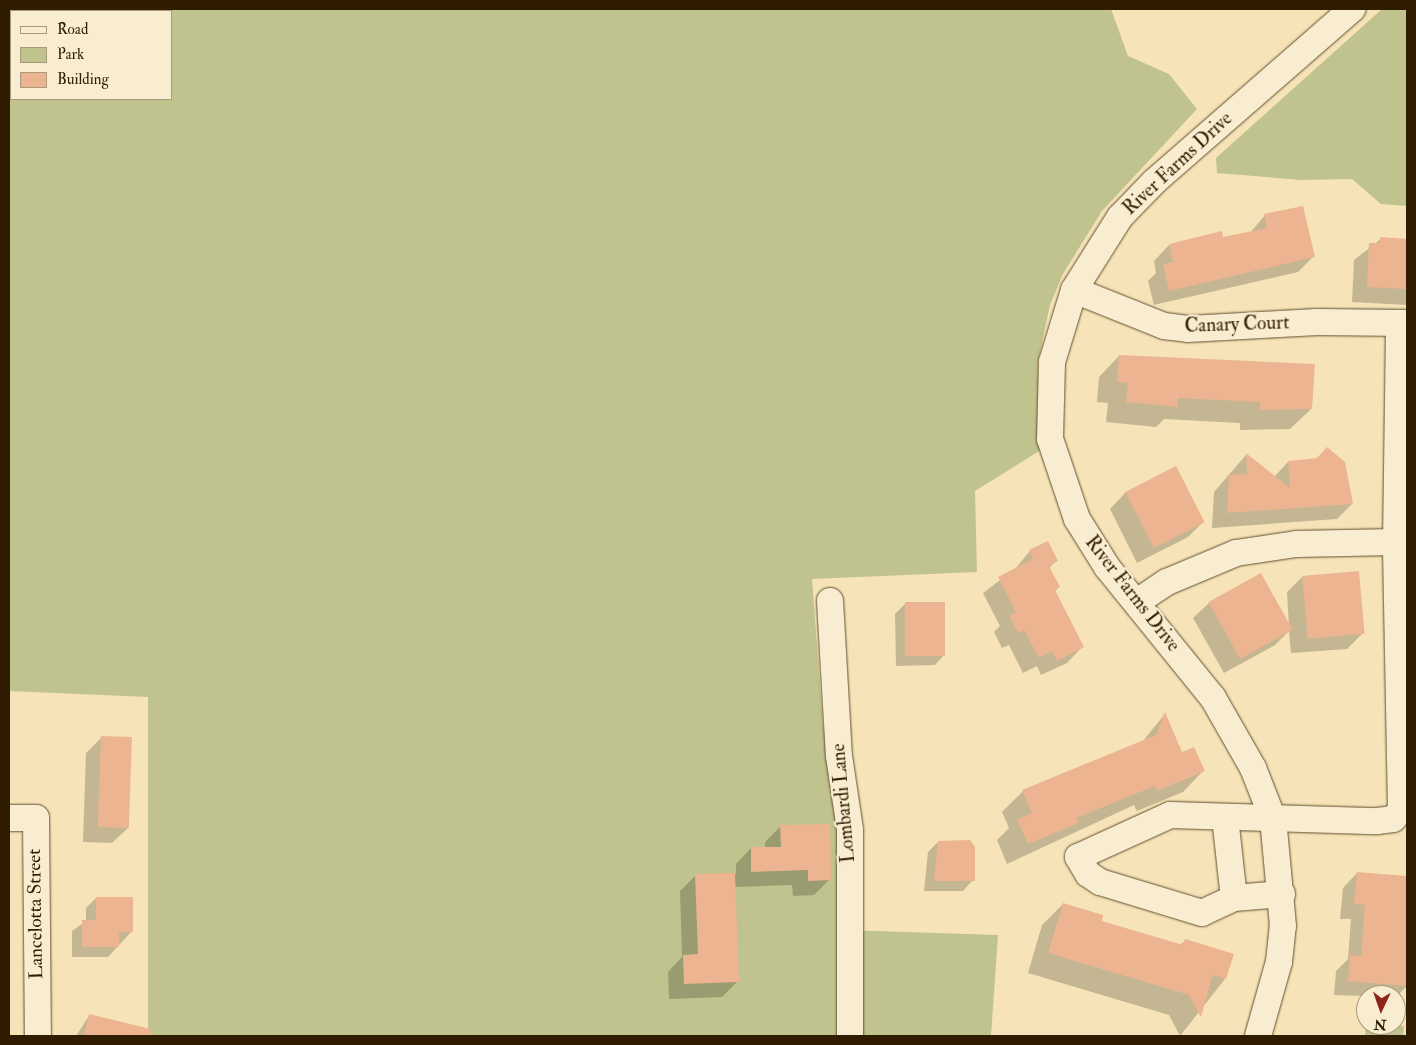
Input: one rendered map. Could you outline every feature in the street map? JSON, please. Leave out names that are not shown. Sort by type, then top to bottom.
[{"type":"street","name":"River Farms Drive","points":[[1258,1036],[1279,962],[1282,894],[1273,819],[1253,768],[1213,698],[1137,602],[1077,520],[1050,439],[1052,362],[1074,290],[1120,217],[1154,181],[1352,9]]},
{"type":"street","name":"Canary Court","points":[[1074,290],[1164,326],[1188,329],[1317,322],[1403,324]]},
{"type":"street","points":[[1282,894],[1234,898],[1202,913],[1100,882],[1088,874],[1078,857],[1170,815],[1377,822],[1392,818],[1401,810],[1396,542],[1403,324]]},
{"type":"street","points":[[1137,602],[1167,582],[1236,553],[1296,544],[1396,542]]},
{"type":"street","name":"Lombardi Lane","points":[[830,601],[839,756],[850,830],[850,1036]]},
{"type":"street","points":[[1225,817],[1234,898]]},
{"type":"street","name":"Lancelotta Street","points":[[9,818],[36,818],[38,1036]]},
{"type":"green space","points":[[9,9],[1111,9],[1128,56],[1169,74],[1197,109],[1102,211],[1063,274],[1050,305],[1038,362],[1039,451],[975,491],[977,572],[812,579],[823,726],[843,830],[844,930],[998,935],[991,1036],[148,1036],[148,697],[9,691]]},
{"type":"green space","points":[[1382,9],[1407,9],[1407,206],[1381,204],[1352,179],[1301,180],[1217,173],[1216,158]]},
{"type":"green space","points":[[1365,1035],[1403,1035],[1403,1036]]},
{"type":"building","points":[[1303,206],[1315,257],[1169,291],[1163,264],[1173,262],[1169,244],[1222,231],[1223,237],[1267,228],[1264,214]]},
{"type":"building","points":[[1380,237],[1407,239],[1407,289],[1367,287],[1369,243],[1380,243]]},
{"type":"building","points":[[1119,355],[1315,364],[1312,409],[1260,410],[1260,402],[1178,398],[1178,407],[1126,402],[1128,383],[1117,382]]},
{"type":"building","points":[[1327,447],[1345,462],[1353,504],[1227,513],[1229,475],[1247,474],[1246,453],[1290,488],[1288,461],[1317,458]]},
{"type":"building","points":[[1176,466],[1205,522],[1154,548],[1125,492]]},
{"type":"building","points":[[1048,541],[1058,561],[1049,566],[1060,587],[1055,590],[1084,647],[1057,661],[1052,651],[1039,658],[1024,630],[1018,633],[1009,616],[1016,612],[998,577],[1033,559],[1029,550]]},
{"type":"building","points":[[1359,571],[1364,634],[1308,639],[1302,576]]},
{"type":"building","points":[[1261,573],[1293,630],[1240,659],[1209,602]]},
{"type":"building","points":[[905,602],[945,602],[945,656],[905,656]]},
{"type":"building","points":[[1165,712],[1182,752],[1194,747],[1205,771],[1157,791],[1155,786],[1076,818],[1079,823],[1028,844],[1017,819],[1032,813],[1022,790],[1156,735]]},
{"type":"building","points":[[101,736],[132,737],[129,828],[98,827]]},
{"type":"building","points":[[830,824],[831,880],[808,881],[808,870],[751,872],[751,847],[781,847],[780,825]]},
{"type":"building","points":[[970,840],[975,847],[975,881],[934,881],[938,841]]},
{"type":"building","points":[[1357,872],[1407,876],[1407,986],[1348,981],[1350,955],[1361,956],[1365,905],[1354,904]]},
{"type":"building","points":[[735,873],[739,982],[684,984],[683,955],[698,954],[695,874]]},
{"type":"building","points":[[96,897],[133,897],[133,932],[119,932],[119,947],[82,947],[82,920],[96,920]]},
{"type":"building","points":[[1063,903],[1103,915],[1102,921],[1183,945],[1185,939],[1234,954],[1226,979],[1213,975],[1201,1017],[1189,995],[1048,953]]},
{"type":"building","points":[[89,1014],[151,1029],[150,1036],[84,1036]]}]
